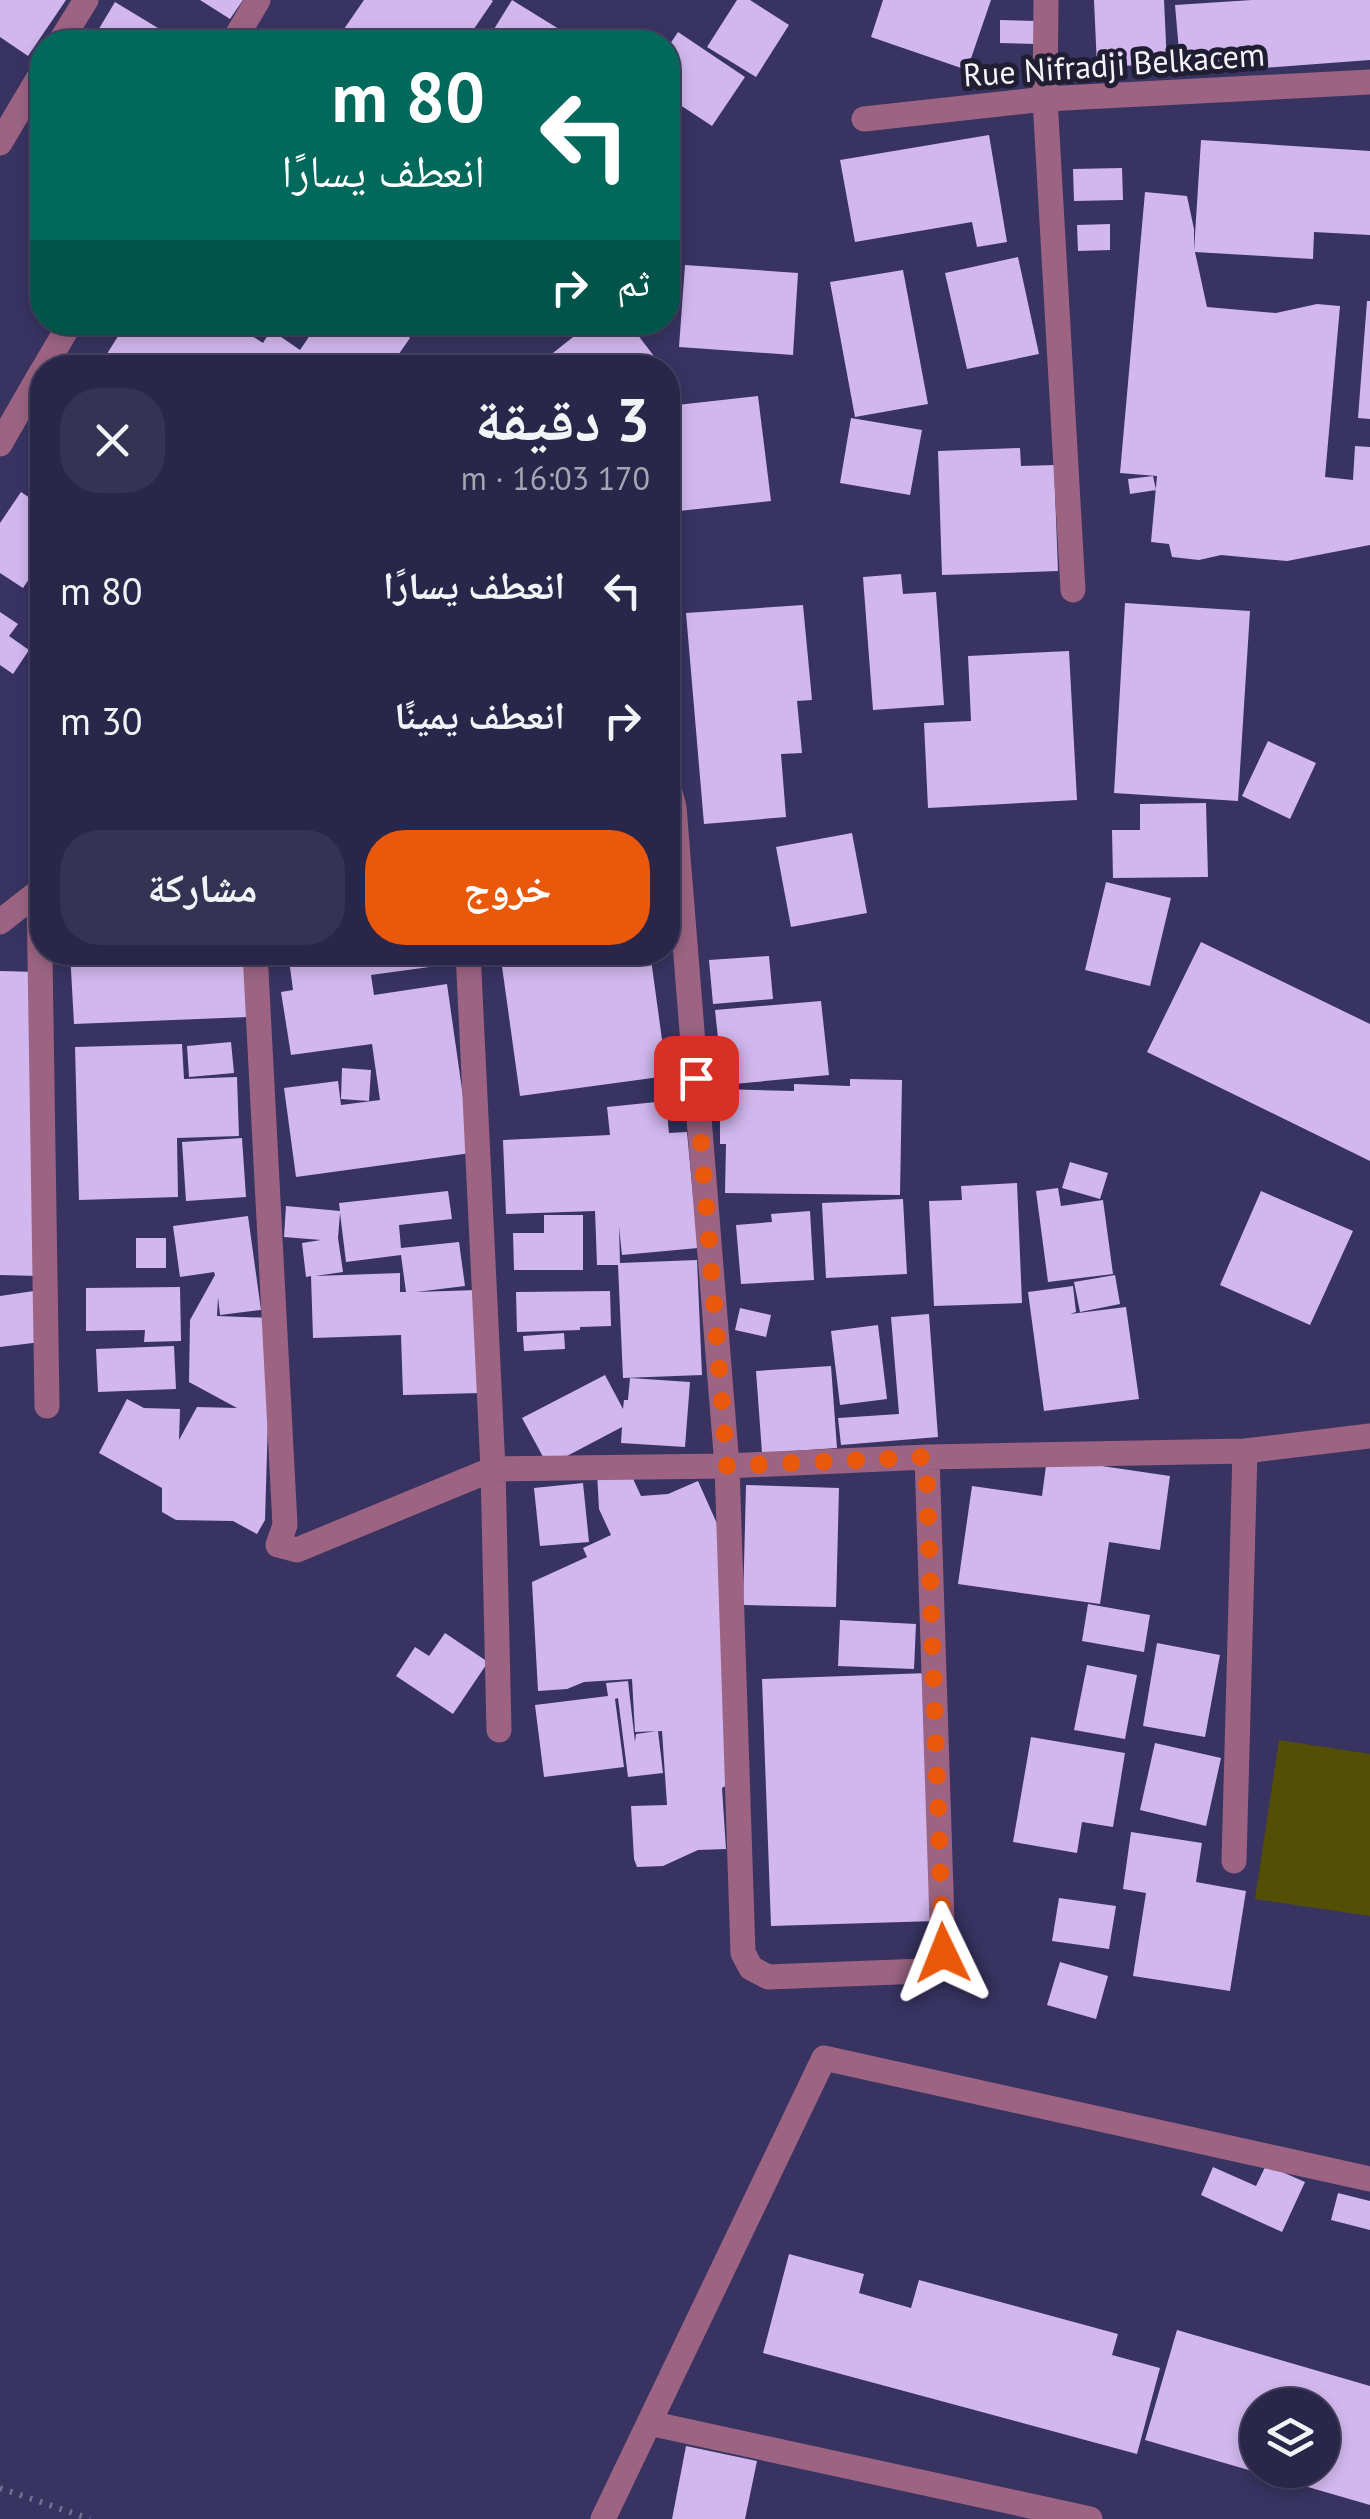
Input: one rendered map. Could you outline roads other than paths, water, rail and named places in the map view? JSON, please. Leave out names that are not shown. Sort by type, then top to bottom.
[{"type":"street","points":[[67,30],[86,0]]},
{"type":"street","points":[[241,30],[258,0]]},
{"type":"street","points":[[1046,0],[1045,99],[1073,590]]},
{"type":"street","name":"Rue Nifradji Belkacem","points":[[864,119],[1045,99],[1370,82]]},
{"type":"street","points":[[0,143],[30,92]]},
{"type":"street","points":[[0,444],[30,392]]},
{"type":"street","points":[[680,881],[727,1466],[743,1952],[751,1968],[768,1977],[923,1971],[938,1962],[943,1953],[926,1457]]},
{"type":"street","points":[[0,922],[30,898]]},
{"type":"street","points":[[41,965],[47,1406]]},
{"type":"street","points":[[256,965],[284,1525],[278,1546],[297,1550],[494,1469],[1245,1451],[1370,1436]]},
{"type":"street","points":[[469,965],[494,1469],[500,1730]]},
{"type":"street","points":[[1234,1861],[1245,1451]]},
{"type":"street","points":[[603,2519],[824,2058],[1370,2179]]},
{"type":"street","points":[[649,2423],[1090,2519]]}]
